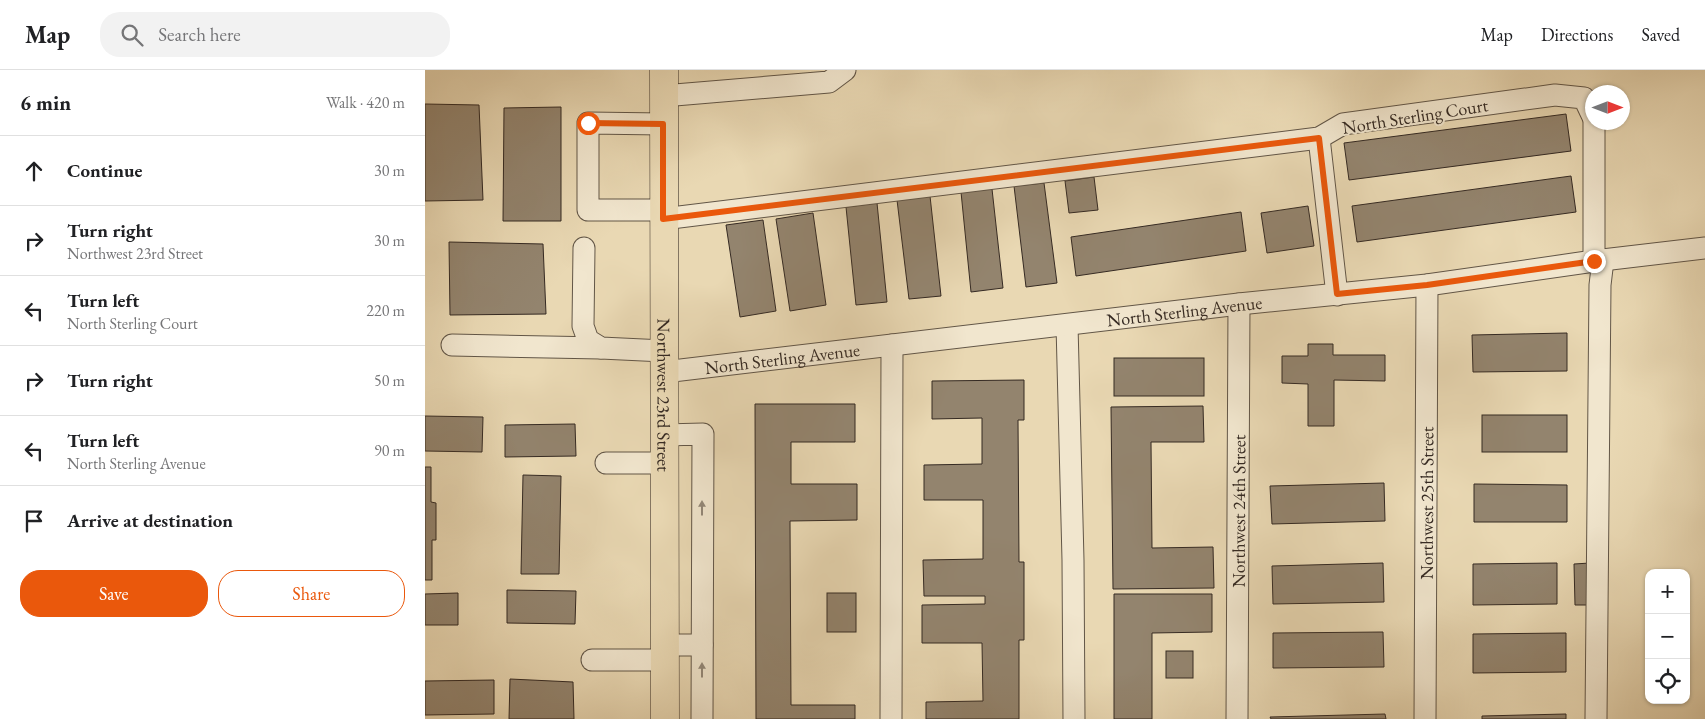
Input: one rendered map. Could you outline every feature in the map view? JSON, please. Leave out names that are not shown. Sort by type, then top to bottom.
[{"type":"main road","name":"Northwest 23rd Street","points":[[664,83],[665,719]]},
{"type":"street","points":[[664,83],[829,82],[845,70]]},
{"type":"street","name":"North Sterling Court","points":[[663,124],[588,123],[588,210],[663,215],[1319,138],[1343,124],[1555,95],[1584,98],[1585,100]]},
{"type":"street","points":[[1594,130],[1600,285],[1596,719]]},
{"type":"street","points":[[1319,138],[1337,294]]},
{"type":"street","points":[[584,248],[583,326],[588,340],[601,348]]},
{"type":"street","name":"North Sterling Avenue","points":[[452,345],[601,348],[664,361],[892,345],[1239,304],[1427,285],[1598,260],[1705,248]]},
{"type":"street","name":"Northwest 25th Street","points":[[1425,719],[1427,285]]},
{"type":"street","name":"Northwest 24th Street","points":[[1237,719],[1239,304]]},
{"type":"street","points":[[1067,324],[1073,560],[1074,719]]},
{"type":"street","points":[[891,719],[892,345]]},
{"type":"street","points":[[664,435],[703,434],[702,719]]},
{"type":"street","points":[[606,463],[664,463]]},
{"type":"street","points":[[592,660],[664,652],[702,645]]},
{"type":"building","points":[[425,104],[479,105],[483,200],[425,201]]},
{"type":"building","points":[[561,107],[561,221],[503,221],[504,108]]},
{"type":"building","points":[[1566,114],[1571,151],[1349,180],[1344,143]]},
{"type":"building","points":[[1571,176],[1576,212],[1357,242],[1352,206]]},
{"type":"building","points":[[1094,177],[1098,210],[1069,213],[1065,181]]},
{"type":"building","points":[[1044,183],[1057,283],[1026,287],[1014,186]]},
{"type":"building","points":[[992,189],[1003,288],[971,292],[961,192]]},
{"type":"building","points":[[930,196],[941,296],[909,299],[897,200]]},
{"type":"building","points":[[877,203],[887,302],[856,305],[846,207]]},
{"type":"building","points":[[1308,206],[1314,246],[1267,253],[1261,213]]},
{"type":"building","points":[[1241,212],[1246,251],[1076,276],[1071,237]]},
{"type":"building","points":[[813,213],[826,305],[790,311],[776,219]]},
{"type":"building","points":[[763,220],[776,311],[740,317],[726,225]]},
{"type":"building","points":[[449,242],[543,244],[546,314],[450,315]]},
{"type":"building","points":[[1567,333],[1567,371],[1473,372],[1472,335]]},
{"type":"building","points":[[1308,344],[1333,344],[1333,355],[1385,355],[1385,381],[1334,380],[1334,426],[1308,426],[1308,384],[1282,383],[1282,356],[1308,356]]},
{"type":"building","points":[[1114,358],[1204,358],[1204,396],[1114,396]]},
{"type":"building","points":[[1024,380],[1024,420],[1018,420],[1019,562],[1024,562],[1024,640],[1019,640],[1019,719],[926,719],[926,702],[983,701],[982,643],[922,643],[922,605],[985,604],[985,596],[924,596],[923,560],[983,559],[983,500],[924,500],[924,465],[982,464],[982,418],[932,419],[932,381]]},
{"type":"building","points":[[755,404],[855,404],[855,442],[791,442],[791,484],[857,484],[857,520],[790,521],[791,705],[855,705],[855,719],[756,719]]},
{"type":"building","points":[[1203,406],[1204,442],[1151,442],[1152,548],[1213,547],[1214,588],[1113,589],[1111,407]]},
{"type":"building","points":[[1482,415],[1567,415],[1567,452],[1482,452]]},
{"type":"building","points":[[425,416],[483,417],[482,452],[425,451]]},
{"type":"building","points":[[575,424],[576,456],[505,457],[505,425]]},
{"type":"building","points":[[425,467],[431,467],[431,502],[436,503],[436,540],[432,540],[432,580],[425,580]]},
{"type":"building","points":[[523,475],[561,476],[559,574],[521,574]]},
{"type":"building","points":[[1384,483],[1385,521],[1272,524],[1270,486]]},
{"type":"building","points":[[1474,484],[1567,485],[1567,522],[1474,522]]},
{"type":"building","points":[[1383,563],[1384,602],[1273,604],[1272,566]]},
{"type":"building","points":[[1557,563],[1557,604],[1473,605],[1473,564]]},
{"type":"building","points":[[1590,563],[1590,605],[1575,605],[1574,564]]},
{"type":"building","points":[[507,590],[576,591],[575,624],[507,623]]},
{"type":"building","points":[[458,593],[458,625],[425,625],[425,594]]},
{"type":"building","points":[[827,593],[856,593],[856,632],[827,632]]},
{"type":"building","points":[[1114,594],[1212,594],[1212,632],[1152,633],[1152,719],[1114,719]]},
{"type":"building","points":[[1383,632],[1384,667],[1273,668],[1273,633]]},
{"type":"building","points":[[1566,633],[1566,672],[1473,673],[1473,634]]},
{"type":"building","points":[[1166,651],[1193,651],[1193,678],[1166,678]]},
{"type":"building","points":[[510,679],[573,682],[574,719],[509,719]]},
{"type":"building","points":[[494,680],[494,714],[425,715],[425,681]]},
{"type":"building","points":[[1385,714],[1386,719],[1271,719],[1270,717]]},
{"type":"building","points":[[1566,714],[1566,719],[1482,719],[1482,716]]},
{"type":"route","points":[[588,123],[663,124],[663,219],[1319,138],[1337,294],[1427,285],[1594,261]]}]
